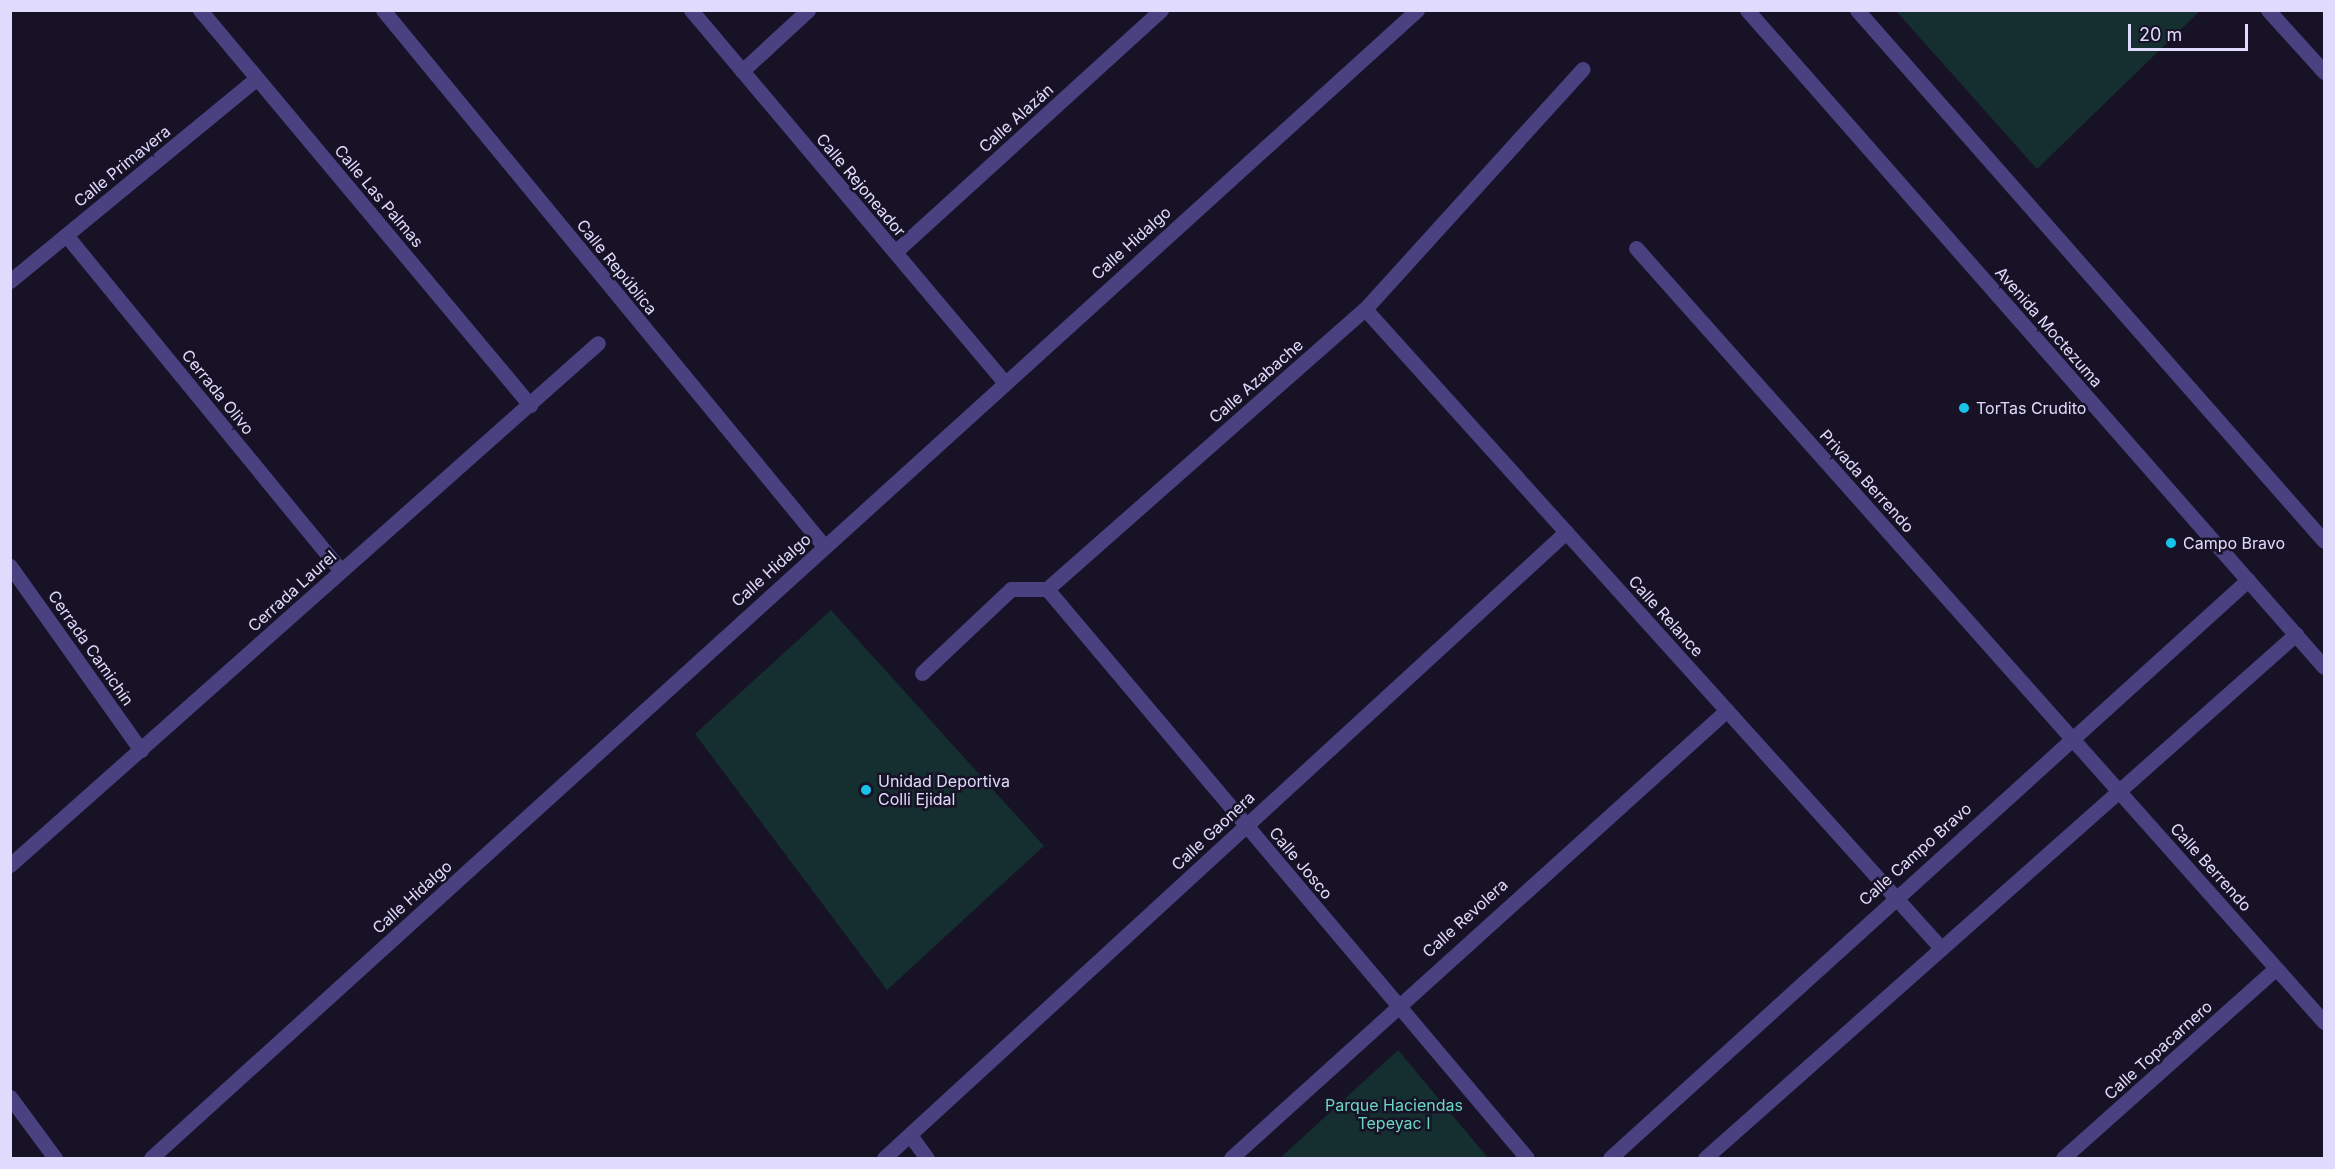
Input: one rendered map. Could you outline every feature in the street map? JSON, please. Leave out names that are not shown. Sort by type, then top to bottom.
[{"type":"street","name":"Calle Las Palmas","points":[[200,10],[530,405]]},
{"type":"street","name":"Calle República","points":[[383,10],[824,546]]},
{"type":"street","name":"Calle Rejoneador","points":[[691,10],[1004,382]]},
{"type":"street","points":[[741,71],[808,10]]},
{"type":"street","name":"Calle Alazán","points":[[895,252],[1161,10]]},
{"type":"street","name":"Calle Hidalgo","points":[[151,1158],[1004,382],[1417,10]]},
{"type":"street","name":"Avenida Moctezuma","points":[[1747,10],[2325,667]]},
{"type":"street","points":[[1857,10],[2325,541]]},
{"type":"street","points":[[2268,10],[2325,72]]},
{"type":"street","name":"Calle Azabache","points":[[1047,589],[1365,309],[1583,69]]},
{"type":"street","name":"Calle Primavera","points":[[10,281],[256,79]]},
{"type":"street","name":"Cerrada Olivo","points":[[66,235],[341,571]]},
{"type":"street","name":"Privada Berrendo","points":[[1636,248],[2071,737]]},
{"type":"street","name":"Calle Relance","points":[[1365,309],[1940,947]]},
{"type":"street","name":"Cerrada Laurel","points":[[10,865],[598,344]]},
{"type":"street","name":"Calle Gaonera","points":[[884,1158],[1566,531]]},
{"type":"street","name":"Cerrada Camichín","points":[[10,566],[141,750]]},
{"type":"street","name":"Calle Campo Bravo","points":[[1610,1158],[2071,737],[2248,580]]},
{"type":"street","points":[[921,673],[1011,589],[1047,589]]},
{"type":"street","name":"Calle Josco","points":[[1047,589],[1527,1158]]},
{"type":"street","points":[[1705,1158],[2117,789],[2296,634]]},
{"type":"street","name":"Calle Revolera","points":[[1231,1158],[1396,1004],[1727,710]]},
{"type":"street","name":"Calle Berrendo","points":[[2071,737],[2325,1022]]},
{"type":"street","name":"Calle Topacarnero","points":[[2063,1158],[2276,968]]},
{"type":"street","points":[[10,1097],[55,1158]]},
{"type":"street","points":[[910,1135],[927,1158]]},
{"type":"green space","points":[[1896,11],[2200,11],[2037,169]]},
{"type":"green space","name":"Unidad Deportiva Colli Ejidal","points":[[831,610],[1044,846],[887,990],[695,734]]},
{"type":"green space","name":"Parque Haciendas Tepeyac I","points":[[1398,1050],[1488,1158],[1280,1158]]},
{"type":"place","name":"TorTas Crudito","points":[[1964,408]]},
{"type":"place","name":"Campo Bravo","points":[[2171,543]]},
{"type":"place","name":"Unidad Deportiva Colli Ejidal","points":[[866,790]]}]
